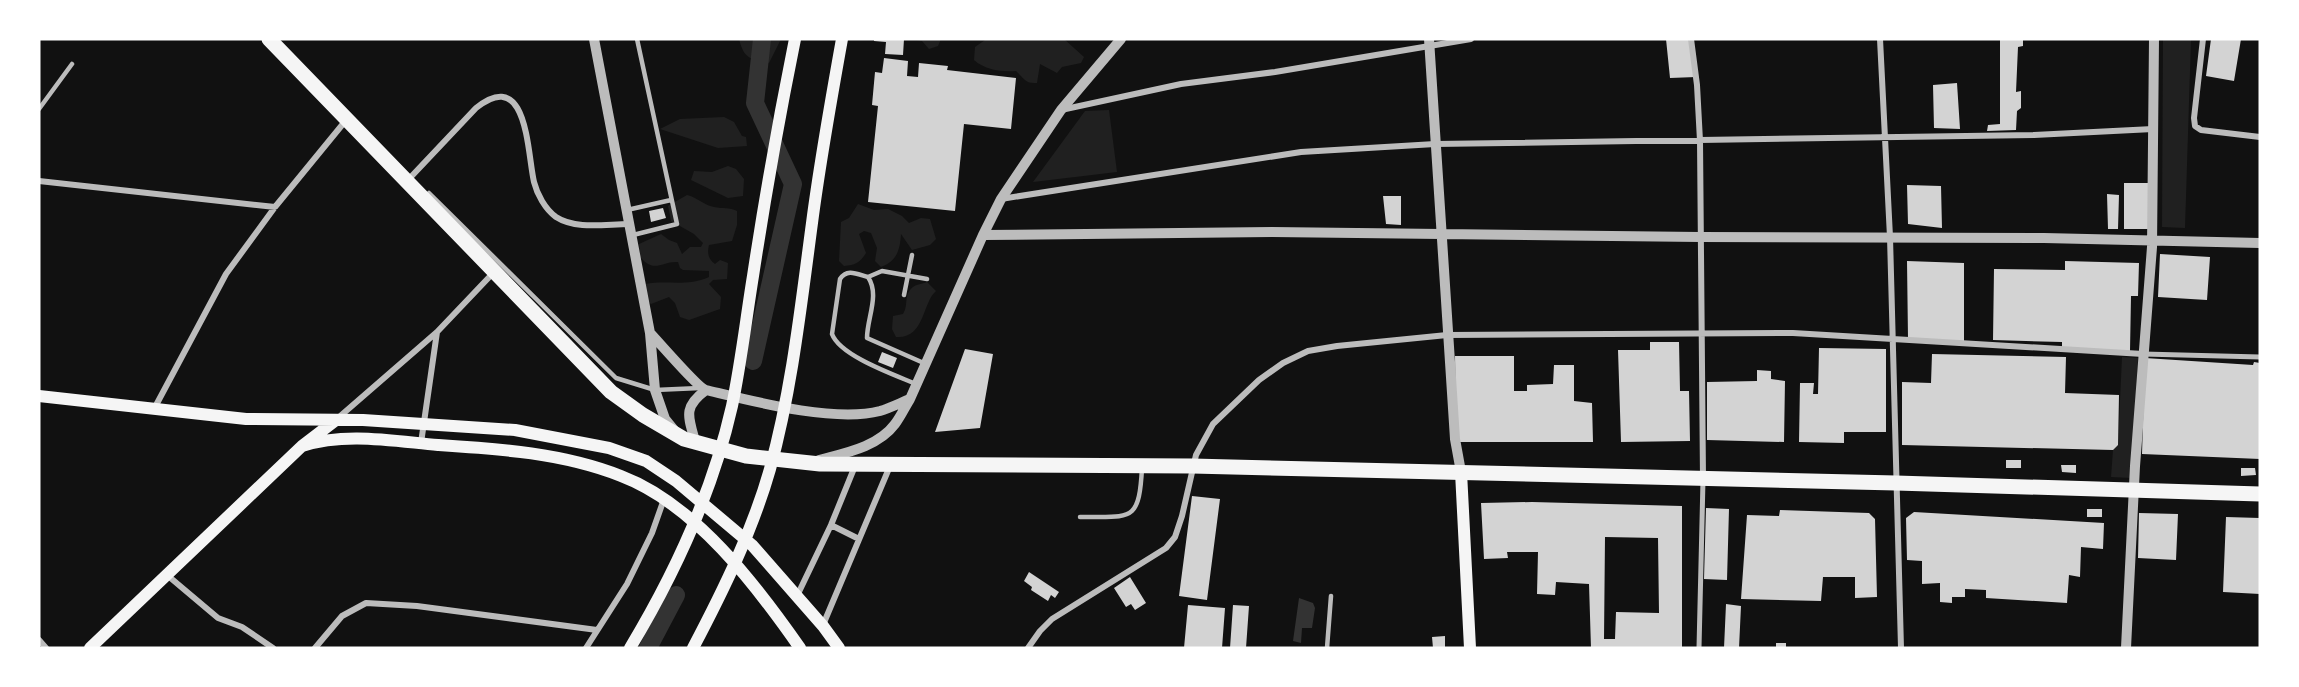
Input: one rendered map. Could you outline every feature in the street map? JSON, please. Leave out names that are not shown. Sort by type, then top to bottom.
[{"type":"main road","points":[[269,39],[408,175],[495,271],[611,392],[643,415],[678,435],[746,456],[807,464],[1192,466],[2260,494]]},
{"type":"main road","points":[[630,648],[663,591],[685,542],[724,437],[739,369],[775,135],[795,39]]},
{"type":"main road","points":[[693,648],[720,596],[748,531],[769,470],[782,419],[842,39]]},
{"type":"main road","points":[[39,396],[246,418],[423,422],[515,430],[609,448],[646,461],[676,481],[752,545],[823,626],[839,648]]},
{"type":"main road","points":[[90,648],[302,446],[336,420]]},
{"type":"main road","points":[[302,446],[336,438],[501,450],[558,458],[623,476],[664,499],[702,531],[742,572],[796,646]]},
{"type":"main road","points":[[1461,472],[1470,648]]},
{"type":"street","points":[[594,39],[650,333],[655,390],[665,418],[678,435]]},
{"type":"street","points":[[807,464],[866,446],[883,436],[895,424],[910,399],[1001,199],[1061,110],[1121,39]]},
{"type":"street","points":[[1061,110],[1181,84],[1275,72],[1429,42],[1471,39]]},
{"type":"street","points":[[1691,39],[1697,85],[1700,141],[1703,478],[1699,648]]},
{"type":"street","points":[[1880,39],[1890,237],[1901,648]]},
{"type":"street","points":[[2126,648],[2133,491],[2152,240],[2154,39]]},
{"type":"street","points":[[2203,39],[2195,126],[2201,130],[2260,137]]},
{"type":"street","points":[[1429,42],[1447,335],[1455,439],[1461,472]]},
{"type":"street","points":[[408,175],[476,108],[487,99],[499,96],[511,100],[521,114],[534,183],[539,195],[554,215],[566,222],[576,224],[629,224]]},
{"type":"street","points":[[154,409],[226,274],[275,207],[350,116]]},
{"type":"street","points":[[1001,199],[1301,152],[1435,144],[2034,135],[2153,129]]},
{"type":"street","points":[[39,181],[275,207]]},
{"type":"street","points":[[983,235],[1441,233],[2260,243]]},
{"type":"street","points":[[336,420],[437,332],[495,271]]},
{"type":"street","points":[[421,443],[437,332]]},
{"type":"street","points":[[1028,648],[1052,619],[1166,548],[1175,537],[1182,516],[1192,466],[1213,424],[1258,380],[1283,363],[1308,351],[1447,335],[1701,332],[1793,333],[2143,354],[2260,357]]},
{"type":"street","points":[[650,333],[703,389],[752,401],[831,414],[860,414],[879,411],[910,399]]},
{"type":"street","points":[[695,441],[688,414],[692,400],[703,389]]},
{"type":"street","points":[[797,596],[831,525],[855,465]]},
{"type":"street","points":[[823,626],[890,465]]},
{"type":"street","points":[[586,648],[627,584],[652,533],[664,499]]},
{"type":"street","points":[[831,525],[859,539]]},
{"type":"street","points":[[167,575],[218,618],[242,627],[273,648]]},
{"type":"street","points":[[315,648],[334,624],[357,606],[366,603],[417,606],[597,630]]},
{"type":"street","points":[[39,640],[46,648]]},
{"type":"lane","points":[[630,236],[677,224],[637,39]]},
{"type":"lane","points":[[39,109],[72,64]]},
{"type":"lane","points":[[408,175],[616,378],[655,390],[703,389]]},
{"type":"lane","points":[[627,210],[671,200]]},
{"type":"lane","points":[[904,295],[912,255]]},
{"type":"lane","points":[[916,384],[871,364],[834,341],[832,334],[840,279],[843,274],[849,272],[868,277],[882,271],[927,279]]},
{"type":"lane","points":[[868,277],[874,292],[867,338],[926,364]]},
{"type":"lane","points":[[1080,518],[1121,516],[1136,508],[1142,465]]},
{"type":"lane","points":[[1327,648],[1331,596]]},
{"type":"shaded area","points":[[739,39],[781,39],[769,63],[749,57],[743,51]]},
{"type":"shaded area","points":[[912,39],[941,39],[938,46],[929,49],[922,41]]},
{"type":"shaded area","points":[[1064,39],[1084,57],[1081,63],[1062,67],[1057,73],[1040,64],[1037,83],[1030,83],[1016,71],[994,70],[974,60],[975,47],[985,40]]},
{"type":"shaded area","points":[[2163,39],[2191,39],[2185,228],[2162,227]]},
{"type":"shaded area","points":[[1109,110],[1117,172],[1033,182],[1085,111]]},
{"type":"shaded area","points":[[724,117],[734,122],[742,136],[746,137],[747,146],[718,148],[660,129],[680,119]]},
{"type":"shaded area","points":[[728,166],[736,169],[744,179],[743,196],[728,198],[691,180],[694,171],[712,172]]},
{"type":"shaded area","points":[[687,195],[710,206],[737,211],[737,225],[732,241],[709,245],[708,248],[709,258],[715,264],[720,260],[728,263],[727,279],[713,280],[709,284],[721,297],[720,309],[689,320],[680,317],[675,303],[669,297],[651,304],[643,297],[645,284],[693,282],[709,277],[709,271],[683,270],[678,262],[650,265],[640,257],[639,244],[661,234],[677,243],[682,254],[690,247],[701,247],[703,243],[694,234],[671,221],[668,206]]},
{"type":"shaded area","points":[[858,204],[874,210],[888,209],[902,216],[909,223],[921,218],[930,219],[936,239],[930,245],[912,250],[901,234],[897,254],[891,262],[881,267],[875,261],[877,248],[871,233],[864,231],[859,234],[866,253],[857,263],[844,266],[839,261],[841,222],[849,218]]},
{"type":"shaded area","points":[[927,282],[936,291],[922,319],[913,332],[896,337],[892,329],[893,316],[903,314],[908,293],[913,287]]},
{"type":"shaded area","points":[[2122,357],[2138,358],[2131,478],[2111,477],[2113,450],[2118,444]]},
{"type":"shaded area","points":[[1299,598],[1313,603],[1315,608],[1312,628],[1302,628],[1301,643],[1293,641]]},
{"type":"building","points":[[874,39],[904,39],[903,55],[885,54],[886,42],[874,41]]},
{"type":"building","points":[[1666,39],[1691,39],[1696,77],[1670,78]]},
{"type":"building","points":[[2000,39],[2023,39],[2023,46],[2018,47],[2016,92],[2021,91],[2021,108],[2017,111],[2016,130],[1987,131],[1988,125],[2000,124]]},
{"type":"building","points":[[2211,39],[2241,39],[2234,81],[2206,76]]},
{"type":"building","points":[[884,58],[908,61],[907,76],[918,77],[919,63],[948,66],[947,70],[1016,78],[1011,129],[964,124],[955,211],[868,202],[878,106],[872,105],[875,72],[882,73]]},
{"type":"building","points":[[1957,83],[1960,129],[1934,128],[1933,85]]},
{"type":"building","points":[[2124,183],[2149,183],[2148,229],[2124,229]]},
{"type":"building","points":[[1907,185],[1941,186],[1942,228],[1908,224]]},
{"type":"building","points":[[2107,194],[2119,195],[2118,229],[2108,229]]},
{"type":"building","points":[[1383,196],[1401,196],[1401,225],[1386,224]]},
{"type":"building","points":[[663,208],[666,218],[651,222],[649,211]]},
{"type":"building","points":[[2160,254],[2210,257],[2207,300],[2158,297]]},
{"type":"building","points":[[1907,261],[1964,263],[1964,341],[1908,339]]},
{"type":"building","points":[[2065,261],[2139,263],[2138,296],[2131,296],[2130,351],[2062,349],[2062,342],[1993,340],[1994,269],[2065,270]]},
{"type":"building","points":[[1650,342],[1679,342],[1680,391],[1689,391],[1690,441],[1621,442],[1618,350],[1650,350]]},
{"type":"building","points":[[1819,348],[1886,349],[1886,432],[1844,432],[1844,443],[1799,442],[1800,383],[1814,383],[1813,394],[1818,394]]},
{"type":"building","points":[[965,349],[993,354],[980,428],[935,432]]},
{"type":"building","points":[[882,352],[897,358],[893,368],[878,362]]},
{"type":"building","points":[[1932,354],[2066,357],[2065,393],[2119,395],[2118,445],[2113,450],[1902,445],[1902,382],[1931,383]]},
{"type":"building","points":[[1455,356],[1514,356],[1514,391],[1527,391],[1527,385],[1553,384],[1554,365],[1574,365],[1574,401],[1592,403],[1593,442],[1456,442]]},
{"type":"building","points":[[2145,358],[2253,365],[2254,362],[2260,363],[2260,459],[2142,454]]},
{"type":"building","points":[[1757,370],[1771,371],[1771,379],[1785,381],[1784,442],[1707,440],[1707,382],[1757,381]]},
{"type":"building","points":[[2006,460],[2021,460],[2021,468],[2006,468]]},
{"type":"building","points":[[2061,465],[2076,465],[2076,473],[2062,472]]},
{"type":"building","points":[[2241,468],[2255,468],[2256,475],[2241,476]]},
{"type":"building","points":[[1192,496],[1220,499],[1207,600],[1179,596]]},
{"type":"building","points":[[1481,503],[1682,506],[1682,648],[1591,648],[1589,584],[1556,582],[1555,595],[1537,594],[1538,552],[1507,552],[1508,558],[1484,559]],"holes":[[[1605,537],[1658,538],[1659,613],[1616,612],[1615,639],[1604,639]]]},
{"type":"building","points":[[1706,508],[1729,509],[1727,580],[1704,579]]},
{"type":"building","points":[[2087,509],[2102,509],[2102,517],[2087,517]]},
{"type":"building","points":[[1780,510],[1869,513],[1875,519],[1877,597],[1855,598],[1855,577],[1823,577],[1821,601],[1741,599],[1747,515],[1779,516]]},
{"type":"building","points":[[1914,512],[2104,523],[2103,549],[2081,547],[2080,577],[2069,575],[2067,603],[1986,598],[1986,590],[1965,589],[1965,597],[1952,597],[1952,603],[1940,602],[1940,583],[1922,584],[1922,561],[1907,560],[1906,518]]},
{"type":"building","points":[[2139,513],[2178,514],[2176,560],[2138,558]]},
{"type":"building","points":[[2226,517],[2260,518],[2260,594],[2223,592]]},
{"type":"building","points":[[1029,572],[1059,592],[1055,598],[1051,595],[1048,601],[1031,590],[1032,587],[1024,581]]},
{"type":"building","points":[[1130,577],[1146,603],[1135,610],[1131,604],[1126,607],[1114,588]]},
{"type":"building","points":[[1726,604],[1741,606],[1739,648],[1724,648]]},
{"type":"building","points":[[1188,605],[1225,608],[1222,648],[1184,648]]},
{"type":"building","points":[[1233,605],[1249,606],[1246,648],[1230,648]]},
{"type":"building","points":[[1445,636],[1445,648],[1433,648],[1432,637]]},
{"type":"building","points":[[1776,643],[1786,643],[1786,648],[1776,648]]},
{"type":"waterway","points":[[753,361],[793,184],[755,103],[762,39]]},
{"type":"waterway","points":[[648,648],[676,595]]}]
